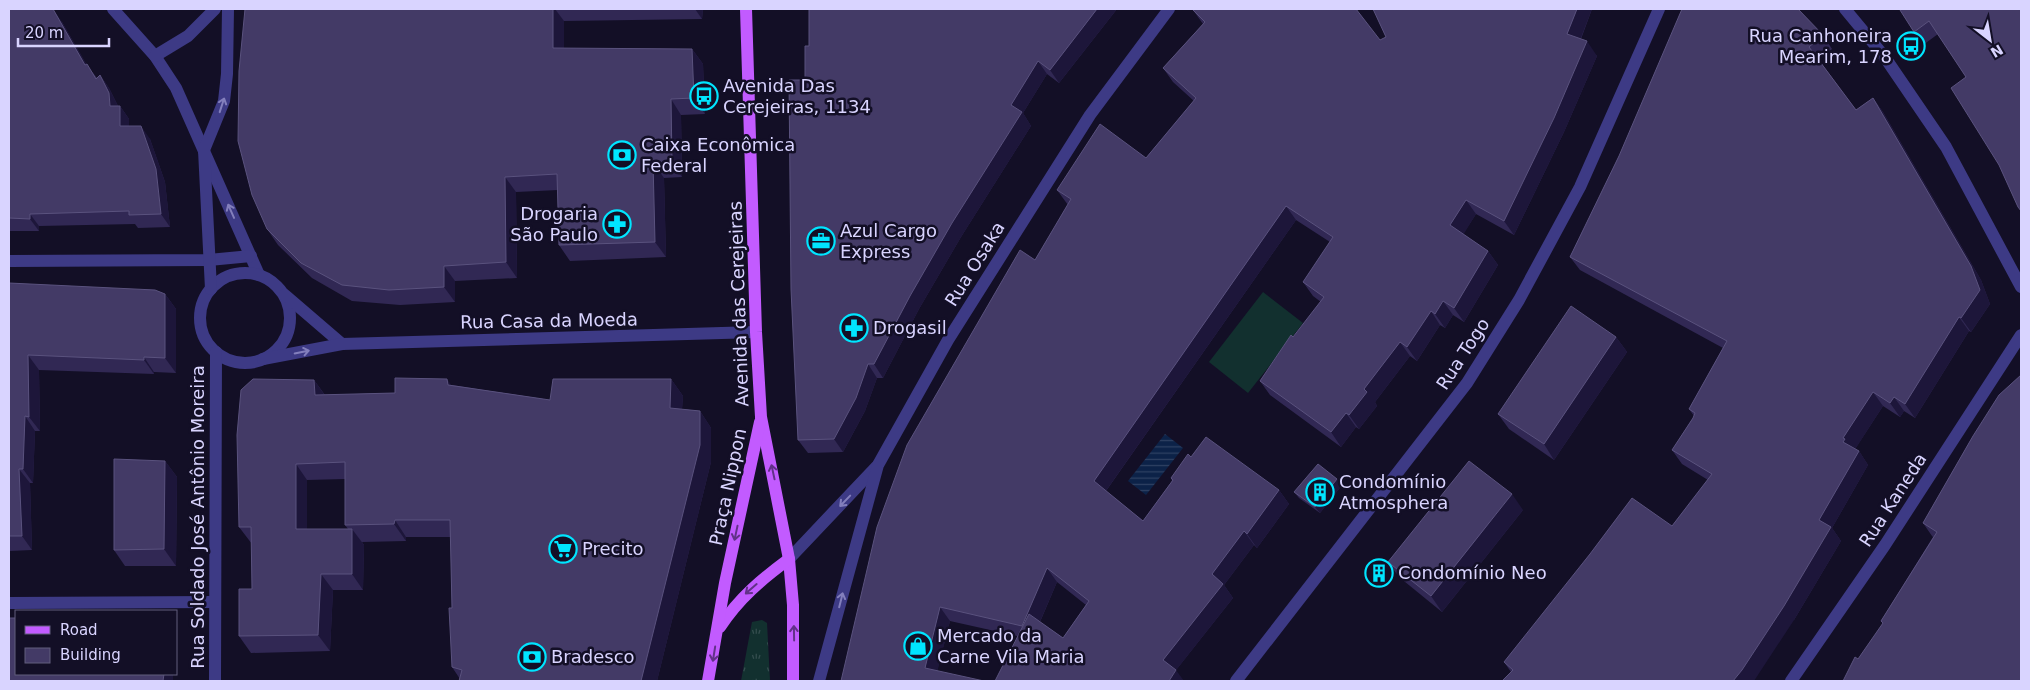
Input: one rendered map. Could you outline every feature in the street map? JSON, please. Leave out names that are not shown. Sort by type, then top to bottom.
[{"type":"main road","name":"Avenida das Cerejeiras","points":[[746,9],[756,332],[761,417]]},
{"type":"main road","name":"Praça Nippon","points":[[761,417],[789,558],[793,604],[793,681]]},
{"type":"main road","name":"Praça Nippon","points":[[710,680],[717,631],[761,417]]},
{"type":"main road","points":[[717,631],[733,607],[747,592],[789,558]]},
{"type":"street","points":[[113,9],[155,56],[176,88],[260,275]]},
{"type":"street","points":[[155,56],[188,36],[215,9]]},
{"type":"street","points":[[211,289],[204,150],[224,101],[227,74],[228,9]]},
{"type":"street","name":"Rua Osaka","points":[[819,681],[878,465],[948,340],[1090,115],[1169,9]]},
{"type":"street","name":"Rua Togo","points":[[1236,681],[1467,384],[1519,300],[1576,196],[1658,9]]},
{"type":"street","points":[[1845,9],[1884,56],[1946,147],[2021,287]]},
{"type":"street","points":[[9,261],[209,260],[251,256]]},
{"type":"street","points":[[283,294],[290,316],[285,338],[276,350],[263,360],[249,363],[235,362],[222,357],[203,336],[200,308],[205,295],[229,275],[244,272],[260,275],[273,282],[283,294],[342,344]]},
{"type":"street","name":"Rua Casa da Moeda","points":[[263,360],[342,344],[756,332]]},
{"type":"street","name":"Rua Kaneda","points":[[1791,681],[1885,545],[2021,335]]},
{"type":"street","name":"Rua Soldado José Antônio Moreira","points":[[215,681],[216,352]]},
{"type":"street","points":[[789,558],[878,465]]},
{"type":"street","points":[[9,603],[214,602]]},
{"type":"green space","points":[[1263,292],[1303,323],[1248,393],[1209,362]]},
{"type":"green space","points":[[762,620],[767,623],[770,681],[741,681],[752,622]]},
{"type":"water","points":[[1165,434],[1183,448],[1146,495],[1128,481]]},
{"type":"building","points":[[9,9],[53,9],[85,65],[87,64],[96,79],[100,75],[109,93],[110,106],[120,106],[120,126],[141,126],[156,169],[161,214],[129,215],[129,211],[30,214],[30,219],[9,218]]},
{"type":"building","points":[[245,9],[553,9],[553,48],[692,49],[694,98],[671,99],[672,162],[653,162],[655,242],[559,245],[557,174],[505,177],[506,262],[444,266],[444,287],[389,290],[342,285],[301,263],[267,229],[252,195],[238,141],[239,71]]},
{"type":"building","points":[[809,9],[1097,9],[1050,70],[1038,61],[1011,105],[1022,112],[952,223],[874,364],[868,364],[856,398],[834,439],[798,440],[791,289],[789,80],[805,80],[805,46],[809,46]]},
{"type":"building","points":[[1356,9],[1380,40],[1386,37],[1373,9],[1577,9],[1567,34],[1587,41],[1554,118],[1504,221],[1466,200],[1450,225],[1488,251],[1454,308],[1443,301],[1435,314],[1431,311],[1407,347],[1400,342],[1364,389],[1367,392],[1349,415],[1346,413],[1331,432],[1260,381],[1291,335],[1293,337],[1324,297],[1303,282],[1333,237],[1286,206],[1094,481],[1143,521],[1173,480],[1171,478],[1188,454],[1191,457],[1206,437],[1279,490],[1247,534],[1244,531],[1212,574],[1223,584],[1163,660],[1176,670],[1169,681],[995,681],[1029,614],[1063,638],[1089,601],[1047,568],[1022,626],[940,607],[925,668],[984,681],[841,681],[877,527],[907,445],[1020,250],[1035,260],[1071,199],[1057,190],[1100,124],[1146,158],[1196,98],[1163,68],[1205,22],[1193,10]]},
{"type":"building","points":[[1682,9],[1798,9],[1823,35],[1809,47],[1856,110],[1873,98],[1971,266],[1980,290],[1961,318],[1959,317],[1905,404],[1894,397],[1890,403],[1873,392],[1843,438],[1845,439],[1843,442],[1859,451],[1819,520],[1831,527],[1784,606],[1733,681],[1502,681],[1513,670],[1504,662],[1632,498],[1672,526],[1712,474],[1672,450],[1693,418],[1695,413],[1689,409],[1727,341],[1570,257],[1619,156]]},
{"type":"building","points":[[2021,9],[2021,211],[1999,165],[1951,88],[1966,77],[1929,21],[1914,32],[1900,10]]},
{"type":"building","points":[[9,283],[155,290],[165,294],[165,358],[144,357],[144,360],[28,355],[29,417],[25,416],[23,469],[19,469],[22,536],[9,536]]},
{"type":"building","points":[[1571,306],[1616,337],[1544,444],[1498,414]]},
{"type":"building","points":[[2021,375],[2021,681],[1843,681],[1855,657],[1858,659],[1883,623],[1881,621],[1937,532],[1923,523],[1973,436],[1999,395]]},
{"type":"building","points":[[395,378],[447,379],[448,385],[550,400],[553,379],[671,379],[670,408],[700,411],[700,445],[641,681],[459,681],[462,670],[452,667],[449,608],[452,608],[450,520],[395,520],[394,524],[345,525],[345,462],[296,464],[296,529],[352,529],[352,574],[321,574],[318,635],[239,636],[239,589],[252,589],[251,527],[239,527],[237,435],[241,390],[253,379],[314,380],[315,395],[395,393]]},
{"type":"building","points":[[114,459],[165,461],[164,549],[114,550]]},
{"type":"building","points":[[1469,461],[1512,494],[1431,596],[1388,562]]},
{"type":"building","name":"Condomínio Atmosphera","points":[[1318,464],[1337,479],[1315,507],[1294,492]]},
{"type":"building","points":[[9,618],[15,618],[15,675],[164,675],[163,681],[9,681]]},
{"type":"place","name":"Rua Canhoneira Mearim, 178","points":[[1911,46]]},
{"type":"place","name":"Avenida Das Cerejeiras, 1134","points":[[704,96]]},
{"type":"place","name":"Caixa Econômica Federal","points":[[622,155]]},
{"type":"place","name":"Drogaria São Paulo","points":[[617,224]]},
{"type":"place","name":"Azul Cargo Express","points":[[821,241]]},
{"type":"place","name":"Drogasil","points":[[854,328]]},
{"type":"place","name":"Condomínio Atmosphera","points":[[1320,492]]},
{"type":"place","name":"Precito","points":[[563,549]]},
{"type":"place","name":"Condomínio Neo","points":[[1379,573]]},
{"type":"place","name":"Mercado da Carne Vila Maria","points":[[918,646]]},
{"type":"place","name":"Bradesco","points":[[532,657]]}]
